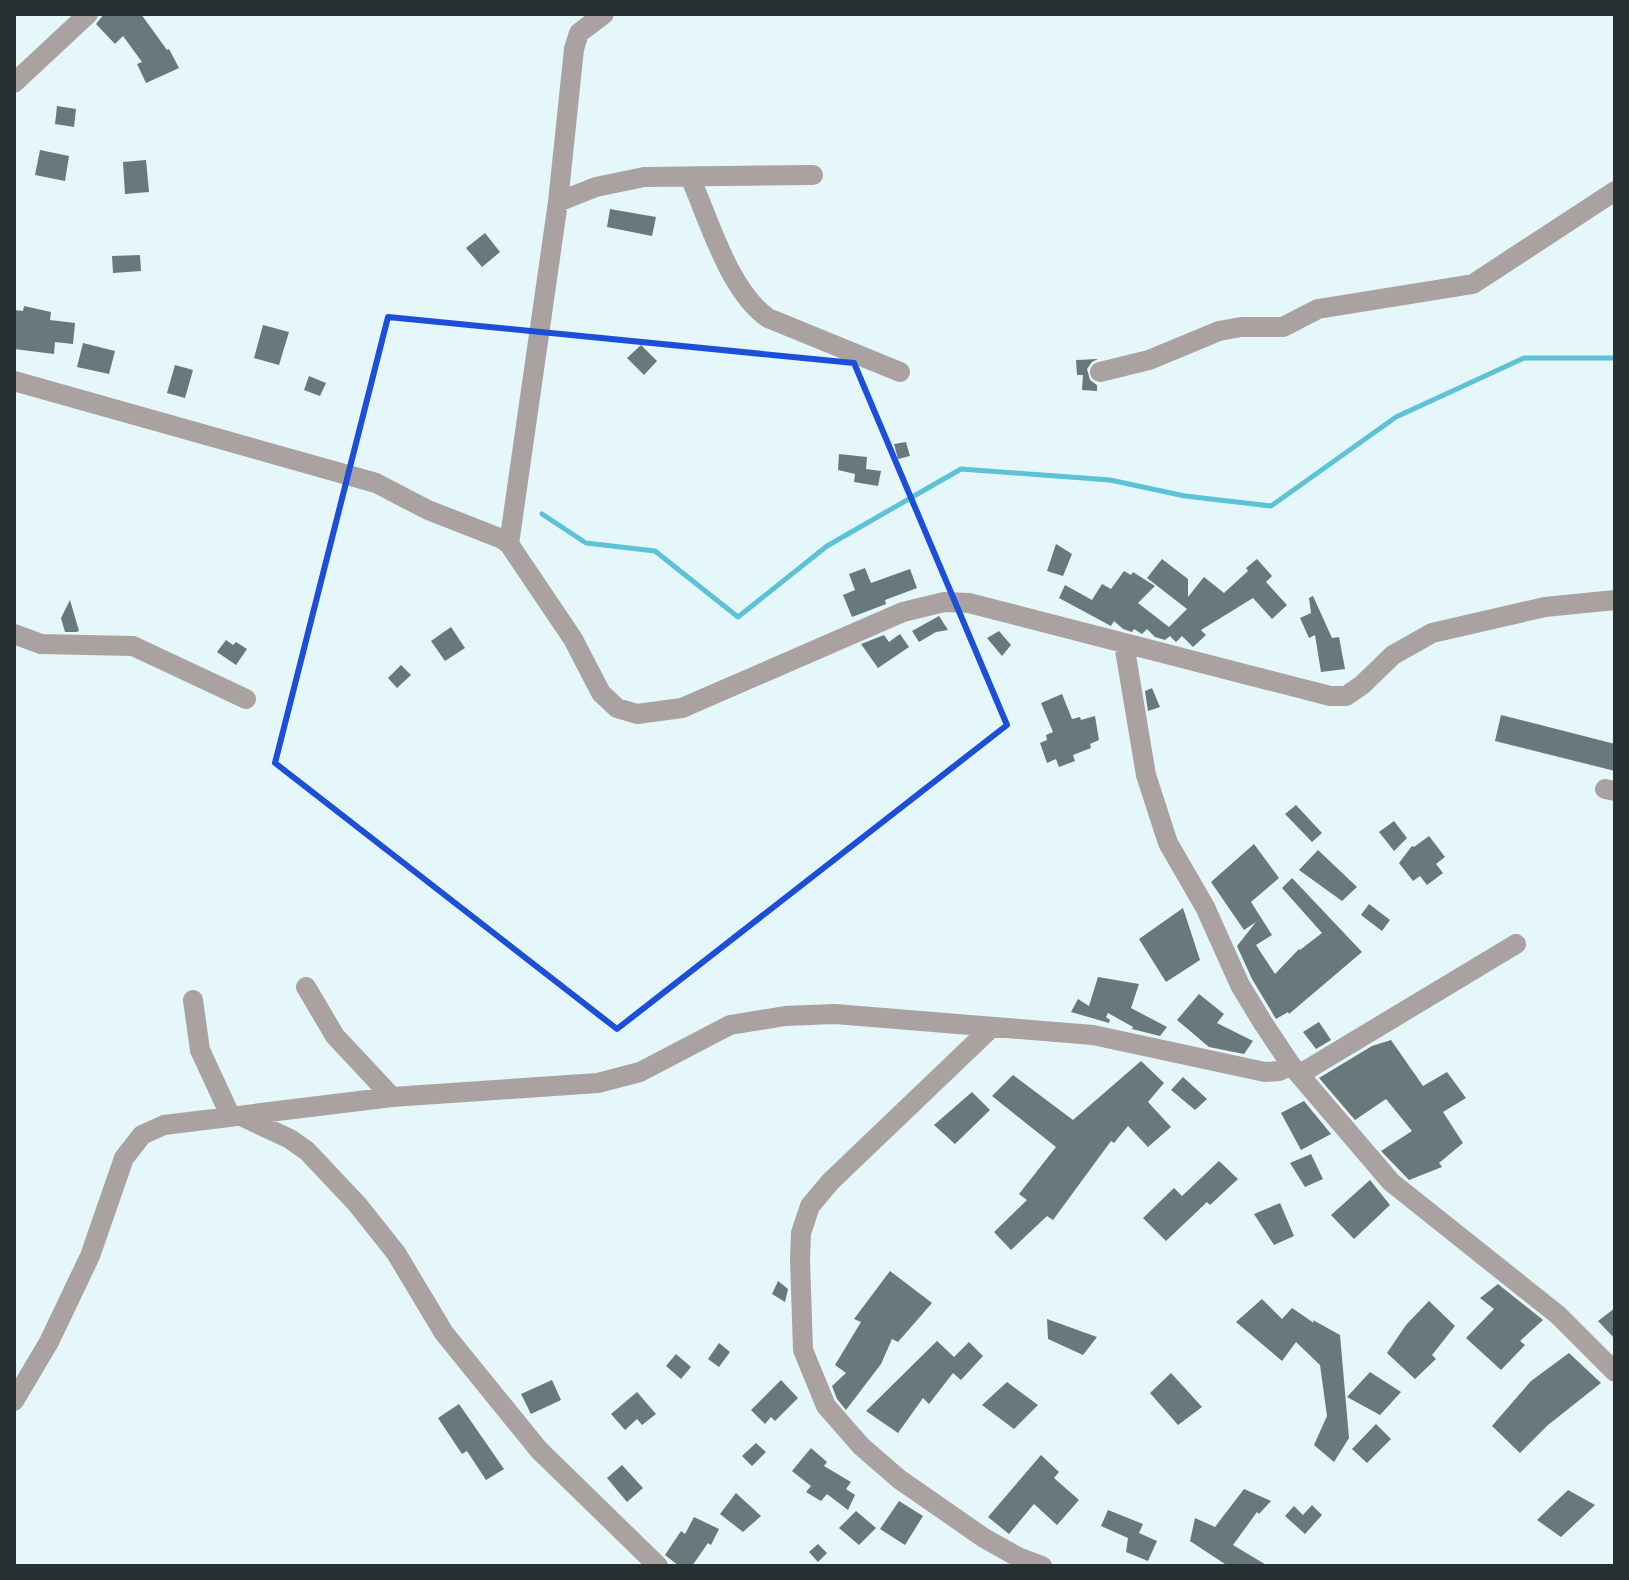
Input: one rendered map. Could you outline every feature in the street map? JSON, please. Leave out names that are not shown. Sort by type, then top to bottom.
[{"type":"street","points":[[14,83],[88,14]]},
{"type":"street","points":[[509,544],[558,202],[574,49],[579,33],[604,14]]},
{"type":"street","points":[[558,202],[596,187],[644,177],[813,175]]},
{"type":"street","points":[[690,177],[736,283],[754,309],[768,318],[900,372]]},
{"type":"street","points":[[1100,372],[1149,360],[1219,331],[1241,327],[1283,327],[1318,309],[1473,284],[1615,191]]},
{"type":"street","points":[[14,381],[376,483],[428,510],[491,534],[509,544],[573,639],[601,693],[617,708],[637,714],[682,708],[903,612],[944,602],[969,603],[1330,696],[1346,696],[1393,655],[1432,633],[1545,607],[1615,600]]},
{"type":"street","points":[[14,634],[41,644],[133,646],[246,699]]},
{"type":"street","points":[[1124,644],[1146,775],[1168,843],[1205,907],[1240,985],[1296,1070],[1391,1182],[1445,1228],[1534,1295],[1613,1366]]},
{"type":"street","points":[[14,1401],[49,1342],[90,1256],[124,1158],[142,1135],[164,1125],[392,1097],[598,1083],[640,1072],[730,1025],[785,1016],[835,1014],[1093,1035],[1265,1072],[1296,1070],[1516,944]]},
{"type":"street","points":[[306,987],[335,1036],[392,1097]]},
{"type":"street","points":[[193,1000],[200,1050],[235,1115],[290,1139],[307,1151],[357,1204],[396,1253],[444,1333],[539,1450],[658,1566]]},
{"type":"street","points":[[991,1028],[830,1182],[810,1206],[801,1233],[803,1350],[826,1406],[861,1446],[899,1479],[984,1538],[1042,1566]]},
{"type":"highlighted area","points":[[388,317],[854,363],[1007,725],[617,1029],[275,763]]},
{"type":"building","points":[[104,14],[141,14],[169,49],[179,68],[146,83],[137,64],[142,62],[123,36],[115,44],[96,24]]},
{"type":"building","points":[[57,106],[76,109],[74,127],[55,124]]},
{"type":"building","points":[[40,150],[69,156],[65,181],[35,175]]},
{"type":"building","points":[[146,160],[149,192],[125,194],[123,162]]},
{"type":"building","points":[[610,209],[656,217],[652,236],[607,227]]},
{"type":"building","points":[[485,233],[500,252],[482,267],[466,248]]},
{"type":"building","points":[[140,255],[141,271],[113,273],[112,256]]},
{"type":"building","points":[[24,306],[51,312],[50,320],[75,323],[73,344],[55,342],[54,354],[14,349],[14,310],[23,311]]},
{"type":"building","points":[[263,325],[289,332],[279,365],[254,358]]},
{"type":"building","points":[[83,343],[115,351],[109,374],[77,367]]},
{"type":"building","points":[[641,345],[657,361],[644,375],[627,358]]},
{"type":"building","points":[[1098,359],[1087,369],[1090,380],[1097,385],[1097,391],[1082,390],[1083,375],[1077,375],[1076,360]]},
{"type":"building","points":[[175,365],[193,370],[185,398],[167,393]]},
{"type":"building","points":[[309,376],[326,383],[320,396],[304,390]]},
{"type":"building","points":[[906,442],[910,456],[898,459],[894,444]]},
{"type":"building","points":[[839,454],[867,457],[866,469],[881,471],[878,486],[854,482],[855,474],[838,470]]},
{"type":"building","points":[[1056,544],[1072,554],[1063,576],[1047,571]]},
{"type":"building","points":[[1162,559],[1188,579],[1188,597],[1204,577],[1224,593],[1257,559],[1272,576],[1266,582],[1287,605],[1272,619],[1253,598],[1201,630],[1206,635],[1193,647],[1182,636],[1176,642],[1170,636],[1165,640],[1155,637],[1147,629],[1142,634],[1134,629],[1132,632],[1123,629],[1114,621],[1111,626],[1059,598],[1065,585],[1092,600],[1102,584],[1111,589],[1124,571],[1131,575],[1133,572],[1155,586],[1138,603],[1169,627],[1187,609],[1147,578]]},
{"type":"building","points":[[865,568],[871,583],[910,569],[917,588],[852,617],[843,595],[855,590],[849,574]]},
{"type":"building","points":[[1313,596],[1332,638],[1339,637],[1345,669],[1321,672],[1315,635],[1309,638],[1300,618],[1311,613],[1309,598]]},
{"type":"building","points":[[70,600],[79,631],[76,632],[65,632],[61,618]]},
{"type":"building","points":[[939,616],[948,630],[936,632],[919,642],[912,631]]},
{"type":"building","points":[[451,627],[465,648],[445,661],[431,641]]},
{"type":"building","points":[[999,631],[1011,645],[1002,656],[987,638]]},
{"type":"building","points":[[900,634],[909,647],[878,668],[861,644],[884,635],[889,642]]},
{"type":"building","points":[[226,640],[247,649],[236,665],[217,652]]},
{"type":"building","points":[[401,665],[411,675],[397,688],[388,678]]},
{"type":"building","points":[[1152,688],[1160,707],[1148,711],[1145,691]]},
{"type":"building","points":[[1062,694],[1072,719],[1095,716],[1099,740],[1090,744],[1091,748],[1073,755],[1075,761],[1059,767],[1056,759],[1047,763],[1040,743],[1053,732],[1041,703]]},
{"type":"building","points":[[1501,715],[1615,744],[1615,771],[1495,741]]},
{"type":"building","points":[[1296,805],[1322,833],[1312,842],[1285,814]]},
{"type":"building","points":[[1394,821],[1407,838],[1394,851],[1379,832]]},
{"type":"building","points":[[1429,836],[1445,857],[1436,864],[1443,873],[1427,885],[1420,876],[1413,881],[1399,863],[1412,846]]},
{"type":"building","points":[[1254,844],[1279,878],[1251,902],[1272,935],[1256,945],[1275,974],[1299,949],[1322,933],[1282,888],[1292,878],[1362,952],[1289,1014],[1276,1019],[1237,946],[1256,922],[1244,930],[1211,882]]},
{"type":"building","points":[[1318,850],[1357,887],[1342,901],[1299,870]]},
{"type":"building","points":[[1369,904],[1390,920],[1382,931],[1361,915]]},
{"type":"building","points":[[1183,908],[1200,960],[1166,982],[1139,939]]},
{"type":"building","points":[[1098,977],[1139,984],[1131,1008],[1167,1027],[1160,1036],[1132,1029],[1108,1013],[1109,1023],[1071,1012],[1078,999],[1089,1006]]},
{"type":"building","points":[[1199,994],[1224,1014],[1217,1023],[1253,1041],[1244,1054],[1209,1047],[1177,1020]]},
{"type":"building","points":[[1319,1022],[1331,1040],[1316,1049],[1303,1032]]},
{"type":"building","points":[[1391,1040],[1423,1086],[1447,1072],[1466,1098],[1443,1112],[1463,1143],[1439,1163],[1442,1167],[1409,1180],[1381,1151],[1412,1131],[1386,1099],[1355,1120],[1319,1078],[1372,1046]]},
{"type":"building","points":[[1141,1061],[1164,1083],[1148,1102],[1171,1127],[1148,1147],[1128,1126],[1114,1143],[1111,1141],[1053,1220],[1047,1216],[1011,1250],[994,1232],[1027,1200],[1019,1194],[1056,1147],[992,1096],[1013,1075],[1073,1120]]},
{"type":"building","points":[[1183,1077],[1207,1099],[1195,1110],[1171,1090]]},
{"type":"building","points":[[972,1092],[990,1110],[955,1144],[934,1125]]},
{"type":"building","points":[[1304,1101],[1331,1134],[1301,1150],[1281,1113]]},
{"type":"building","points":[[1311,1154],[1323,1179],[1305,1187],[1290,1163]]},
{"type":"building","points":[[1219,1161],[1238,1179],[1210,1205],[1207,1202],[1166,1241],[1143,1218],[1174,1188],[1182,1196]]},
{"type":"building","points":[[1370,1180],[1390,1205],[1354,1239],[1331,1215]]},
{"type":"building","points":[[1280,1203],[1294,1236],[1274,1245],[1254,1214]]},
{"type":"building","points":[[890,1271],[932,1303],[898,1342],[892,1339],[881,1364],[846,1410],[832,1386],[846,1373],[835,1365],[861,1322],[854,1319]]},
{"type":"building","points":[[778,1281],[788,1289],[785,1302],[772,1294]]},
{"type":"building","points":[[1498,1284],[1543,1320],[1520,1341],[1525,1345],[1501,1370],[1466,1338],[1494,1309],[1480,1298]]},
{"type":"building","points":[[1262,1299],[1282,1319],[1292,1308],[1340,1335],[1349,1438],[1334,1462],[1314,1445],[1327,1416],[1320,1365],[1296,1342],[1282,1361],[1236,1322]]},
{"type":"building","points":[[1429,1301],[1455,1326],[1432,1355],[1436,1359],[1415,1379],[1387,1353],[1406,1325]]},
{"type":"building","points":[[1615,1308],[1615,1339],[1598,1321]]},
{"type":"building","points":[[1047,1319],[1097,1337],[1083,1355],[1048,1339]]},
{"type":"building","points":[[937,1341],[954,1357],[969,1342],[983,1356],[961,1380],[953,1373],[929,1404],[923,1398],[898,1433],[866,1411]]},
{"type":"building","points":[[719,1343],[730,1352],[719,1367],[708,1359]]},
{"type":"building","points":[[1569,1353],[1601,1383],[1548,1425],[1520,1453],[1492,1426],[1531,1381]]},
{"type":"building","points":[[676,1354],[691,1367],[681,1379],[666,1366]]},
{"type":"building","points":[[1370,1372],[1401,1392],[1380,1415],[1347,1397]]},
{"type":"building","points":[[1171,1373],[1202,1407],[1178,1425],[1150,1393]]},
{"type":"building","points":[[552,1380],[561,1400],[531,1414],[521,1394]]},
{"type":"building","points":[[781,1380],[798,1398],[775,1421],[771,1417],[765,1424],[751,1410]]},
{"type":"building","points":[[1007,1382],[1038,1405],[1014,1429],[982,1405]]},
{"type":"building","points":[[637,1392],[656,1414],[642,1425],[637,1419],[625,1430],[611,1414]]},
{"type":"building","points":[[459,1404],[504,1469],[486,1480],[467,1451],[462,1454],[438,1418]]},
{"type":"building","points":[[1376,1424],[1391,1439],[1367,1463],[1352,1449]]},
{"type":"building","points":[[756,1443],[766,1452],[752,1466],[742,1456]]},
{"type":"building","points":[[811,1448],[827,1462],[824,1466],[851,1482],[846,1489],[855,1495],[848,1510],[827,1494],[821,1501],[806,1492],[811,1486],[792,1471]]},
{"type":"building","points":[[1041,1455],[1059,1472],[1054,1478],[1079,1500],[1057,1525],[1034,1504],[1009,1534],[988,1517]]},
{"type":"building","points":[[622,1465],[643,1488],[627,1502],[607,1478]]},
{"type":"building","points":[[1244,1489],[1271,1501],[1259,1514],[1257,1512],[1233,1545],[1268,1566],[1228,1566],[1190,1541],[1195,1518],[1215,1527]]},
{"type":"building","points":[[1568,1490],[1595,1505],[1561,1537],[1537,1520]]},
{"type":"building","points":[[736,1493],[761,1516],[743,1532],[720,1514]]},
{"type":"building","points":[[899,1501],[923,1516],[905,1545],[880,1529]]},
{"type":"building","points":[[1312,1505],[1322,1515],[1305,1534],[1285,1516],[1294,1506],[1303,1515]]},
{"type":"building","points":[[1108,1510],[1143,1524],[1139,1533],[1157,1541],[1148,1561],[1126,1552],[1128,1538],[1101,1526]]},
{"type":"building","points":[[856,1511],[876,1528],[859,1545],[839,1528]]},
{"type":"building","points":[[694,1517],[719,1529],[711,1545],[708,1543],[692,1566],[679,1566],[665,1555],[681,1531],[685,1534]]},
{"type":"building","points":[[818,1544],[827,1553],[818,1562],[809,1552]]},
{"type":"waterway","points":[[542,514],[586,543],[655,551],[738,617],[827,546],[961,469],[1110,480],[1185,496],[1271,506],[1396,417],[1524,358],[1615,358]]}]
